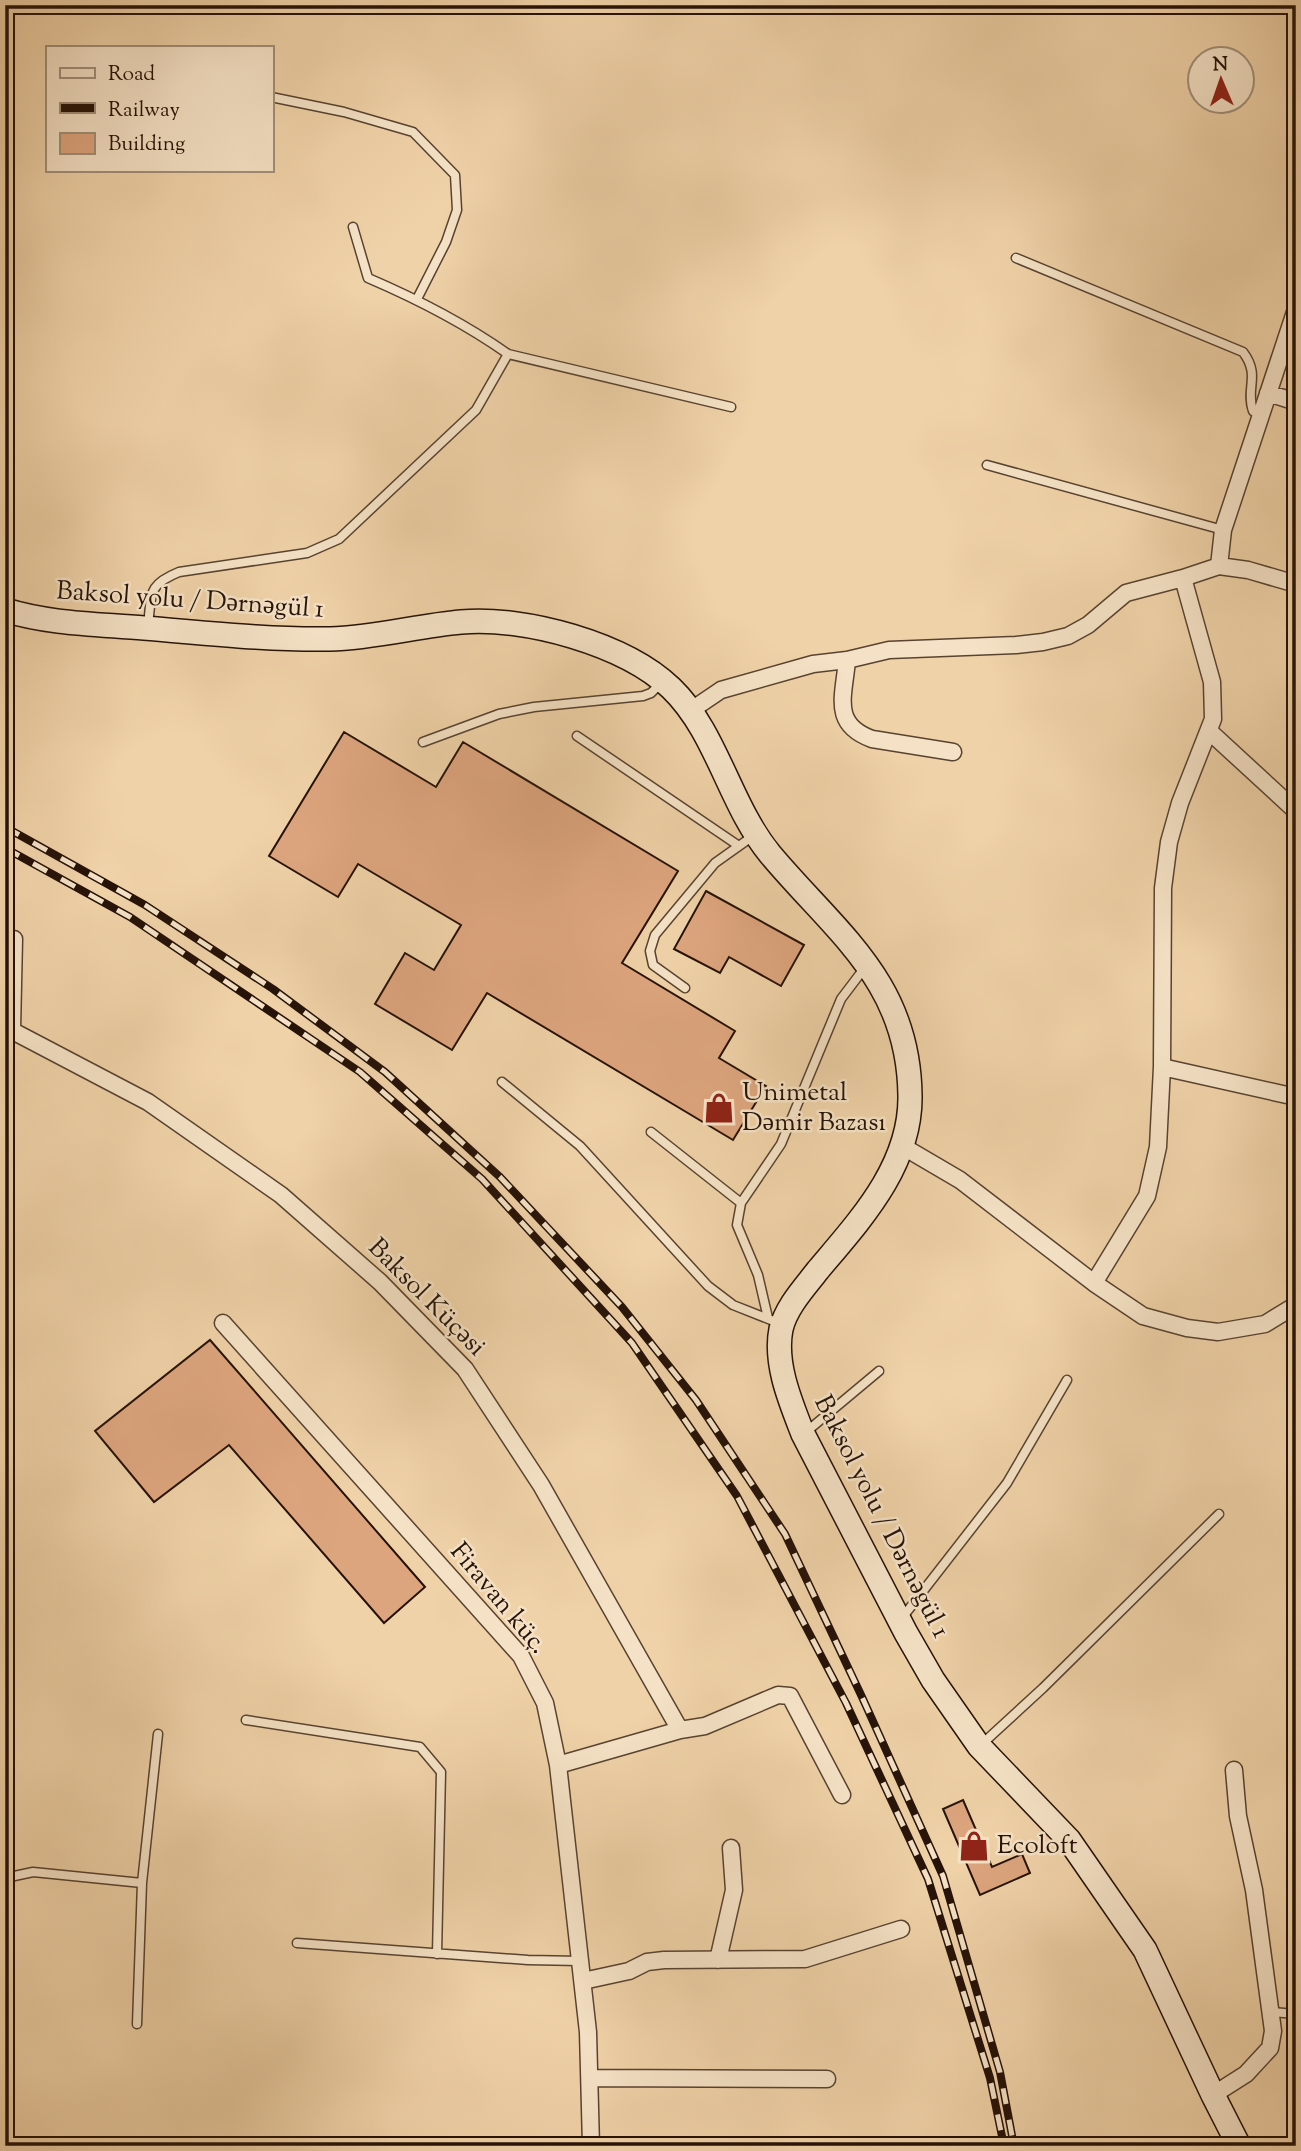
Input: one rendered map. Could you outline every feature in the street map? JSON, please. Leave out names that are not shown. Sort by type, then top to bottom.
[{"type":"main road","name":"Baksol yolu / Dərnəgül 1","points":[[5,610],[39,620],[245,637],[334,639],[462,622],[489,622],[568,636],[644,666],[663,681],[691,711],[747,840],[852,944],[868,964],[891,1006],[905,1051],[911,1102],[902,1146],[891,1173],[867,1212],[809,1282],[789,1311],[775,1323],[783,1374],[803,1434],[933,1680],[979,1746],[1069,1840],[1145,1950],[1239,2146]]},
{"type":"street","points":[[1219,566],[1223,530],[1296,309]]},
{"type":"street","points":[[1268,393],[1296,402]]},
{"type":"street","points":[[691,711],[721,690],[813,664],[847,660],[889,650],[1043,642],[1068,636],[1088,625],[1126,593],[1219,566],[1262,573],[1296,584]]},
{"type":"street","points":[[1094,1283],[1147,1196],[1158,1147],[1162,1067],[1163,888],[1169,842],[1180,803],[1213,719],[1212,682],[1183,578]]},
{"type":"street","points":[[847,660],[843,710],[847,724],[861,735],[872,739],[953,752]]},
{"type":"street","points":[[1209,731],[1296,811]]},
{"type":"street","points":[[9,1029],[14,939]]},
{"type":"street","name":"Baksol Küçəsi","points":[[9,1029],[148,1102],[281,1195],[380,1282],[465,1369],[541,1485],[680,1730]]},
{"type":"street","points":[[1162,1067],[1296,1097]]},
{"type":"street","points":[[902,1146],[960,1180],[1094,1283],[1143,1316],[1187,1328],[1218,1332],[1265,1324],[1296,1305]]},
{"type":"street","name":"Firavan küç.","points":[[223,1323],[521,1656],[545,1703],[558,1765],[583,1981],[591,2078],[591,2146]]},
{"type":"street","points":[[558,1765],[680,1730],[705,1726],[778,1695],[790,1696],[842,1795]]},
{"type":"street","points":[[1213,2095],[1246,2074],[1270,2048],[1273,2031],[1254,1890],[1238,1816],[1234,1770]]},
{"type":"street","points":[[718,1960],[734,1890],[731,1848]]},
{"type":"street","points":[[583,1981],[629,1971],[646,1962],[664,1960],[805,1959],[901,1929]]},
{"type":"street","points":[[591,2078],[827,2078]]},
{"type":"lane","points":[[273,97],[344,112],[413,132],[455,175],[457,210],[446,242],[417,299]]},
{"type":"lane","points":[[353,227],[368,278],[417,299],[478,333],[508,354],[731,407]]},
{"type":"lane","points":[[1016,258],[1244,352],[1252,363],[1251,404],[1253,411],[1261,416]]},
{"type":"lane","points":[[148,628],[152,592],[160,580],[179,572],[307,553],[339,539],[476,410],[508,354]]},
{"type":"lane","points":[[987,465],[1223,530]]},
{"type":"lane","points":[[423,742],[499,714],[534,707],[643,696],[651,693],[663,681]]},
{"type":"lane","points":[[577,736],[747,840],[715,863],[655,935],[650,951],[653,965],[685,988]]},
{"type":"lane","points":[[775,1323],[737,1225],[741,1203],[781,1143],[841,999],[868,964]]},
{"type":"lane","points":[[502,1082],[580,1146],[708,1286],[733,1306],[775,1323]]},
{"type":"lane","points":[[651,1132],[741,1203]]},
{"type":"lane","points":[[803,1434],[879,1371]]},
{"type":"lane","points":[[900,1620],[1007,1483],[1067,1380]]},
{"type":"lane","points":[[979,1746],[1043,1688],[1219,1514]]},
{"type":"lane","points":[[246,1720],[420,1747],[441,1772],[437,1954]]},
{"type":"lane","points":[[137,2024],[142,1883],[158,1734]]},
{"type":"lane","points":[[5,1878],[33,1872],[142,1883]]},
{"type":"lane","points":[[297,1943],[528,1960],[580,1961]]},
{"type":"lane","points":[[1272,2012],[1296,2014]]},
{"type":"building","points":[[344,732],[436,787],[463,742],[678,871],[622,963],[735,1031],[719,1058],[766,1086],[733,1140],[487,993],[452,1050],[375,1004],[405,953],[434,970],[461,925],[358,864],[338,897],[269,856]]},
{"type":"building","points":[[706,891],[804,945],[781,986],[729,957],[720,973],[674,949]]},
{"type":"building","points":[[210,1340],[425,1587],[384,1623],[229,1445],[154,1502],[95,1431]]},
{"type":"building","points":[[963,1800],[992,1867],[1022,1854],[1030,1873],[980,1895],[943,1809]]},
{"type":"railway","points":[[5,827],[145,905],[273,989],[385,1072],[500,1177],[622,1307],[696,1400],[785,1534],[943,1876],[1000,2072],[1014,2146]]},
{"type":"railway","points":[[5,848],[130,917],[360,1072],[482,1179],[632,1343],[737,1496],[846,1703],[928,1879],[990,2078],[1004,2146]]},
{"type":"place","name":"Unimetal Dəmir Bazası","points":[[719,1108]]},
{"type":"place","name":"Ecoloft","points":[[974,1846]]}]
